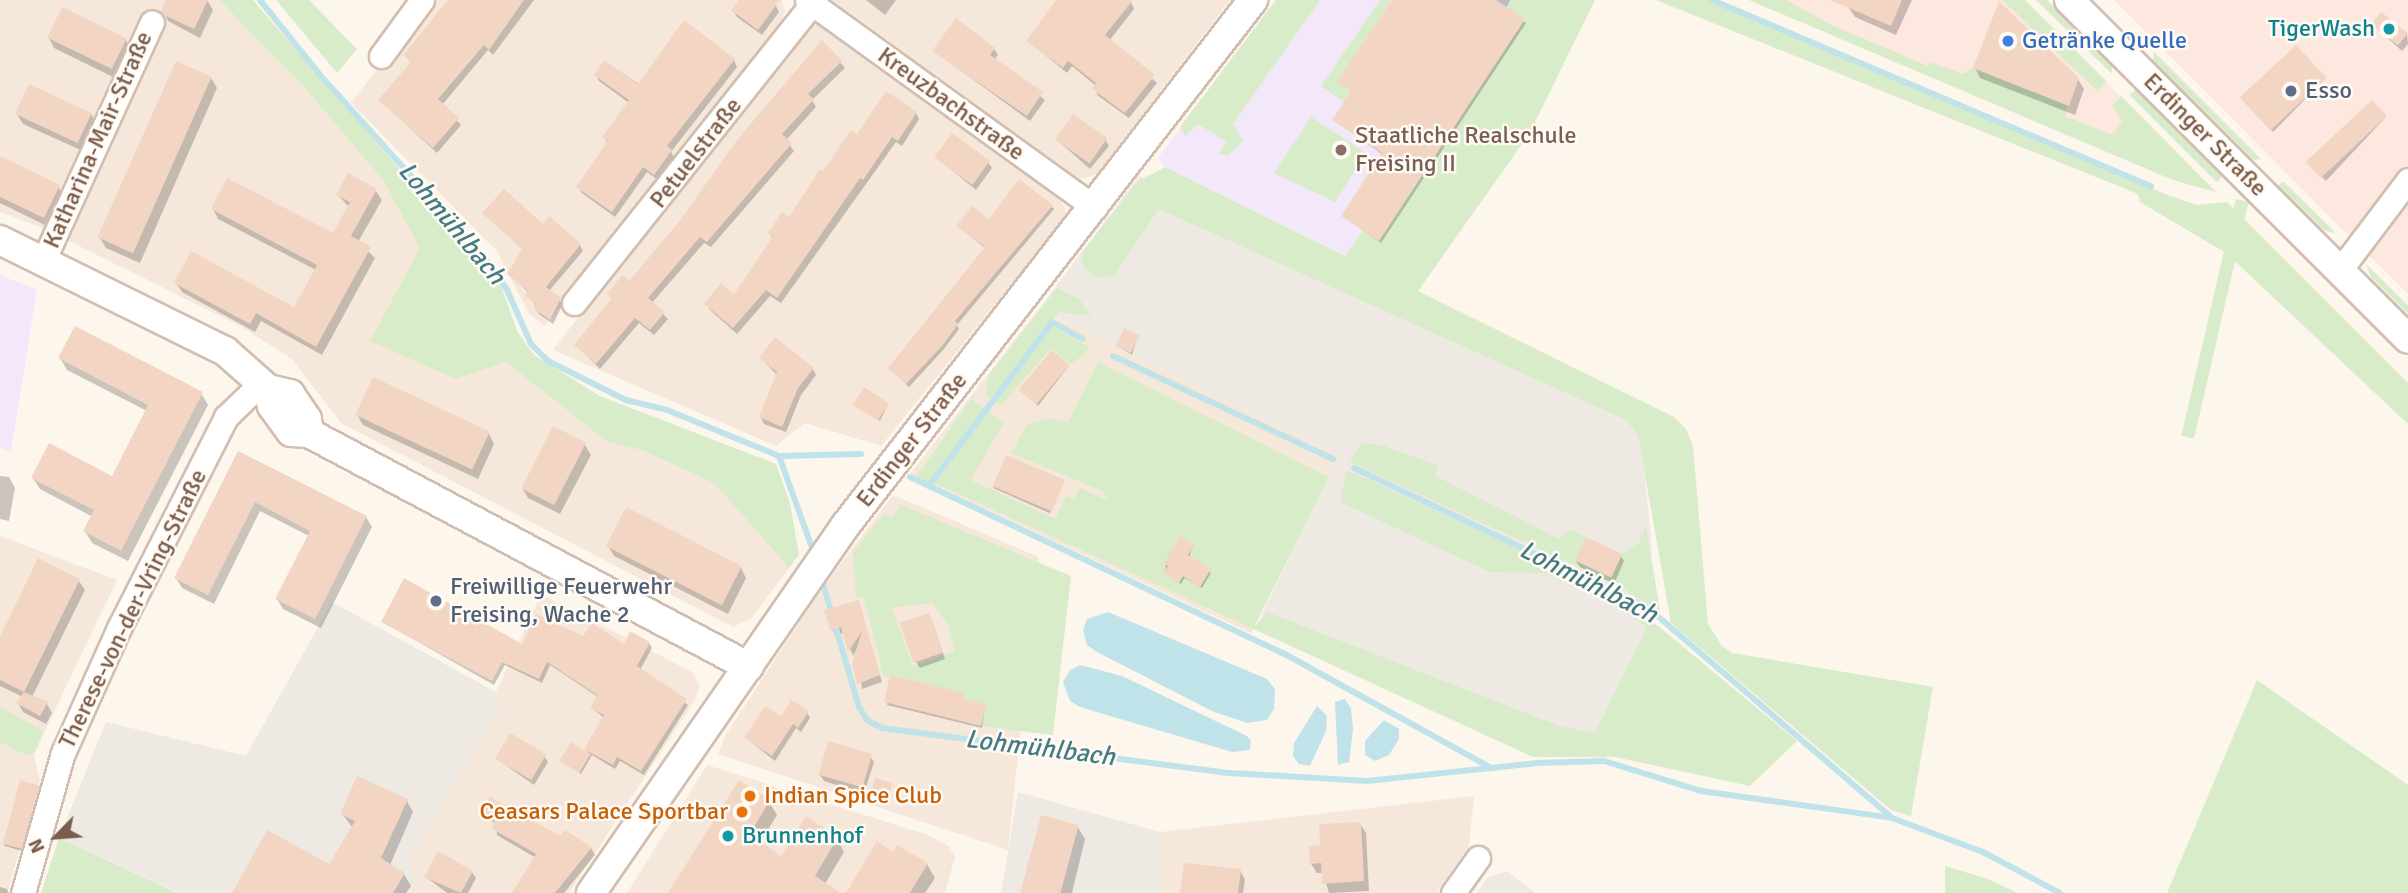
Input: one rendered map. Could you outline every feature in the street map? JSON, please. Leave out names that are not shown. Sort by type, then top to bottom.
[{"type":"street","points":[[381,56],[422,0]]},
{"type":"street","name":"Erdinger Straße","points":[[591,893],[619,846],[749,667],[831,545],[1095,208],[1253,0]]},
{"type":"street","name":"Erdinger Straße","points":[[2069,0],[2408,339]]},
{"type":"street","name":"Kreuzbachstraße","points":[[811,1],[1095,208]]},
{"type":"street","name":"Petuelstraße","points":[[574,303],[811,1]]},
{"type":"street","name":"Katharina-Mair-Straße","points":[[44,259],[152,22]]},
{"type":"street","points":[[2340,270],[2408,180]]},
{"type":"street","name":"Katharina-Mair-Straße","points":[[0,240],[44,259],[225,351],[265,386],[272,406],[291,432],[309,433],[749,667]]},
{"type":"street","name":"Therese-von-der-Vring-Straße","points":[[23,893],[63,753],[119,628],[226,417],[265,386]]},
{"type":"street","points":[[1453,893],[1478,858]]},
{"type":"shaded area","points":[[0,0],[219,0],[303,86],[383,180],[421,248],[456,379],[506,362],[607,442],[644,451],[715,484],[789,568],[752,618],[733,627],[341,423],[292,359],[242,327],[43,228],[0,212]]},
{"type":"shaded area","points":[[430,0],[782,0],[785,12],[775,35],[545,326],[529,314],[497,251],[351,103]]},
{"type":"shaded area","points":[[832,0],[1230,0],[1096,175],[1080,179]]},
{"type":"shaded area","name":"Staatliche Realschule Freising II","points":[[1276,0],[1595,0],[1529,134],[1418,291],[1165,167],[1158,158]]},
{"type":"shaded area","points":[[1749,0],[2025,0],[2216,192],[2173,180]]},
{"type":"shaded area","points":[[2114,0],[2408,0],[2408,294],[2359,246]]},
{"type":"shaded area","points":[[811,20],[1058,198],[1065,208],[1065,216],[1046,241],[881,446],[805,423],[776,446],[553,350]]},
{"type":"shaded area","points":[[1139,176],[1629,410],[1639,425],[1651,536],[1653,627],[1597,738],[1555,732],[1261,616],[1338,456],[1039,309]]},
{"type":"shaded area","points":[[0,275],[37,290],[11,451],[0,448]]},
{"type":"shaded area","points":[[1039,309],[1338,456],[1251,633],[910,474]]},
{"type":"shaded area","points":[[893,495],[1039,557],[1008,850],[718,754],[725,736],[818,594]]},
{"type":"shaded area","points":[[0,536],[117,580],[34,754],[40,781],[7,893],[0,893]]},
{"type":"shaded area","points":[[541,594],[692,672],[700,685],[695,700],[569,893],[408,893],[415,881],[407,861],[500,708],[496,692]]},
{"type":"shaded area","points":[[332,602],[496,692],[501,708],[407,861],[415,881],[408,893],[180,893],[59,838],[106,722],[246,756]]},
{"type":"shaded area","points":[[707,765],[928,835],[949,846],[955,857],[945,893],[627,893]]},
{"type":"shaded area","points":[[1018,792],[1160,832],[1161,893],[1001,893]]},
{"type":"shaded area","points":[[1474,796],[1469,846],[1436,893],[1161,893],[1160,832]]},
{"type":"shaded area","points":[[1507,871],[1535,893],[1477,893],[1487,878]]},
{"type":"green space","points":[[219,0],[253,0],[501,286],[518,333],[534,355],[600,396],[776,464],[790,503],[799,555],[789,568],[715,484],[644,451],[607,442],[506,362],[456,379],[370,341],[420,248],[383,180],[303,86]]},
{"type":"green space","points":[[276,0],[309,0],[357,49],[337,73]]},
{"type":"green space","points":[[1276,0],[1320,0],[1233,124],[1243,141],[1229,155],[1218,154],[1227,142],[1198,124],[1185,136],[1180,127]]},
{"type":"green space","points":[[1380,0],[1392,0],[1338,82],[1351,91],[1344,102],[1321,86]]},
{"type":"green space","points":[[1509,0],[1595,0],[1529,134],[1418,291],[1674,417],[1686,429],[1693,446],[1708,624],[1722,646],[1732,653],[1933,687],[1911,816],[1891,810],[1671,623],[1638,435],[1626,420],[1159,209],[1114,276],[1097,278],[1083,267],[1081,254],[1138,181],[1165,167],[1345,256],[1363,230],[1379,241],[1525,20],[1505,6]]},
{"type":"green space","points":[[1656,0],[1710,0],[2165,194],[2197,205],[2227,202],[2408,383],[2408,424],[2226,253],[2140,202],[2138,194]]},
{"type":"green space","points":[[1749,0],[1787,0],[1829,24],[1928,66],[1930,62],[1963,74],[1973,68],[2068,106],[2065,116],[2113,135],[2122,121],[2112,106],[2121,96],[2216,192],[2173,180]]},
{"type":"green space","points":[[2002,0],[2025,0],[2106,81],[2098,92]]},
{"type":"green space","points":[[2036,0],[2047,0],[2112,65],[2112,74]]},
{"type":"green space","points":[[2154,52],[2261,159],[2253,160],[2153,61]]},
{"type":"green space","points":[[2136,89],[2223,176],[2217,182],[2130,95]]},
{"type":"green space","points":[[1311,117],[1366,153],[1335,202],[1274,173]]},
{"type":"green space","points":[[2283,181],[2336,233],[2325,231],[2278,186]]},
{"type":"green space","points":[[2236,199],[2249,202],[2194,439],[2181,436]]},
{"type":"green space","points":[[2366,264],[2408,306],[2408,314],[2371,277]]},
{"type":"green space","points":[[1057,288],[1080,300],[1091,316],[1059,312],[991,398],[986,395],[988,376]]},
{"type":"green space","points":[[1052,326],[1089,347],[1086,353],[1071,364],[1051,348],[1001,406],[995,401]]},
{"type":"green space","points":[[1098,362],[1329,477],[1254,627],[1267,612],[1559,726],[1595,733],[1647,627],[1604,598],[1543,573],[1490,572],[1340,502],[1347,470],[1603,588],[1658,626],[1797,741],[1750,786],[1615,757],[1533,757],[935,483],[988,411],[1004,422],[971,480],[1055,519],[1066,496],[1074,500],[1080,488],[1110,502],[1102,491],[1011,453],[1027,425],[1050,418],[1068,422]]},
{"type":"green space","points":[[971,399],[984,408],[930,486],[917,477]]},
{"type":"green space","points":[[1361,443],[1382,445],[1439,466],[1436,476],[1559,539],[1570,529],[1586,537],[1575,561],[1610,578],[1622,554],[1639,543],[1646,525],[1660,611],[1613,583],[1350,462]]},
{"type":"green space","points":[[901,505],[1071,576],[1053,735],[981,726],[986,704],[963,699],[964,693],[884,677],[864,598],[856,598],[853,552],[884,513],[892,518]],"holes":[[[932,603],[948,625],[955,651],[913,666],[892,608]]]},
{"type":"green space","points":[[2257,680],[2408,785],[2408,893],[2167,893]]},
{"type":"green space","points":[[0,707],[44,731],[34,754],[26,755],[0,742]]},
{"type":"green space","points":[[59,838],[178,893],[41,893]]},
{"type":"green space","points":[[1945,866],[1988,879],[2018,893],[1945,893]]},
{"type":"water","points":[[1108,612],[1267,679],[1275,689],[1274,709],[1267,720],[1247,723],[1212,711],[1097,652],[1087,645],[1083,630],[1087,619]]},
{"type":"water","points":[[1080,665],[1122,676],[1247,736],[1251,741],[1250,750],[1232,752],[1080,707],[1070,701],[1063,682],[1070,670]]},
{"type":"water","points":[[1345,699],[1351,708],[1353,730],[1349,762],[1338,765],[1335,702]]},
{"type":"water","points":[[1317,706],[1327,716],[1326,731],[1310,766],[1299,764],[1293,756],[1294,743]]},
{"type":"water","points":[[1384,720],[1399,729],[1399,739],[1389,755],[1375,761],[1365,755],[1365,741]]},
{"type":"building","points":[[166,0],[208,0],[194,29],[164,15],[161,11]]},
{"type":"building","points":[[448,0],[524,0],[489,50],[484,45],[438,99],[459,118],[433,148],[378,100],[411,62],[403,55]]},
{"type":"building","points":[[739,0],[780,0],[758,30],[731,10]]},
{"type":"building","points":[[1056,0],[1133,0],[1105,35],[1155,75],[1125,113],[1092,89],[1096,83],[1068,61],[1063,68],[1026,41]]},
{"type":"building","points":[[1392,0],[1496,0],[1525,19],[1379,241],[1341,216],[1382,153],[1332,120],[1351,91],[1337,82]]},
{"type":"building","points":[[1830,0],[1902,0],[1891,26]]},
{"type":"building","points":[[1999,1],[2079,78],[2069,106],[1973,68]]},
{"type":"building","points":[[62,7],[127,39],[112,69],[47,38]]},
{"type":"building","name":"TigerWash","points":[[2381,12],[2408,33],[2398,46],[2371,25]]},
{"type":"building","points":[[956,18],[995,48],[990,55],[1043,92],[1027,116],[932,51]]},
{"type":"building","points":[[684,20],[735,59],[667,146],[672,150],[654,175],[643,167],[612,212],[576,187],[608,141],[602,137],[629,100],[594,75],[604,60],[638,84]]},
{"type":"building","points":[[822,40],[842,61],[808,94],[814,99],[782,134],[792,143],[707,242],[700,237],[648,298],[665,312],[650,330],[635,318],[596,364],[574,345],[612,298],[607,294],[622,275],[629,281],[679,222],[737,140]]},
{"type":"building","points":[[2296,45],[2327,78],[2270,130],[2240,98]]},
{"type":"building","points":[[176,61],[212,77],[133,253],[97,237]]},
{"type":"building","points":[[29,84],[92,113],[78,143],[15,114]]},
{"type":"building","points":[[886,91],[917,112],[898,141],[892,137],[863,180],[860,178],[777,298],[766,290],[733,328],[704,304],[721,283],[734,294],[773,236],[768,233],[782,212],[789,217],[820,169],[823,171],[851,130],[857,134]]},
{"type":"building","points":[[2372,100],[2387,116],[2320,178],[2305,162]]},
{"type":"building","points":[[1073,114],[1107,138],[1090,163],[1055,139]]},
{"type":"building","points":[[952,133],[990,161],[972,185],[934,157]]},
{"type":"building","points":[[0,156],[60,185],[44,218],[0,197]]},
{"type":"building","points":[[348,173],[377,189],[351,236],[371,247],[316,347],[256,313],[250,324],[174,283],[191,251],[294,307],[317,265],[211,209],[227,178],[333,233],[350,202],[336,195]]},
{"type":"building","points":[[1019,179],[1053,205],[955,321],[958,324],[943,345],[906,384],[888,368],[985,247],[956,226],[972,206],[989,219]]},
{"type":"building","points":[[504,189],[543,224],[549,216],[581,244],[546,287],[561,298],[550,320],[533,308],[536,304],[525,296],[528,291],[507,274],[522,249],[482,213]]},
{"type":"building","points":[[75,326],[203,392],[121,551],[83,531],[94,510],[31,478],[49,443],[112,476],[148,405],[58,358]]},
{"type":"building","points":[[1124,328],[1139,335],[1131,353],[1116,346]]},
{"type":"building","points":[[775,337],[814,368],[798,388],[782,427],[759,417],[777,372],[759,358]]},
{"type":"building","points":[[1052,350],[1070,365],[1036,405],[1019,390]]},
{"type":"building","points":[[373,377],[490,432],[472,470],[355,415]]},
{"type":"building","points":[[864,387],[889,403],[878,421],[853,405]]},
{"type":"building","points":[[553,426],[586,443],[554,505],[521,488]]},
{"type":"building","points":[[238,451],[367,516],[315,619],[275,599],[310,531],[255,502],[208,595],[174,578]]},
{"type":"building","points":[[1006,455],[1065,480],[1052,511],[993,486]]},
{"type":"building","points":[[626,507],[742,566],[722,605],[606,546]]},
{"type":"building","points":[[1180,536],[1195,545],[1188,555],[1211,569],[1200,587],[1183,576],[1179,583],[1163,573],[1168,566],[1164,563]]},
{"type":"building","points":[[1586,537],[1622,554],[1611,577],[1575,561]]},
{"type":"building","points":[[38,558],[80,579],[24,692],[0,680],[0,637]]},
{"type":"building","points":[[404,578],[522,644],[536,614],[583,636],[592,623],[624,644],[630,631],[650,642],[637,666],[687,699],[641,771],[617,757],[613,765],[584,749],[604,715],[590,708],[597,695],[547,662],[539,679],[502,662],[492,681],[381,622]]},
{"type":"building","points":[[859,600],[880,675],[857,684],[852,664],[862,631],[848,652],[841,627],[830,630],[824,610]]},
{"type":"building","points":[[929,613],[943,653],[913,663],[900,623]]},
{"type":"building","points":[[890,675],[964,693],[963,699],[986,704],[981,726],[884,702]]},
{"type":"building","points":[[24,692],[48,702],[40,716],[16,703]]},
{"type":"building","points":[[791,700],[809,711],[798,728],[793,724],[772,756],[744,738],[765,706],[781,716]]},
{"type":"building","points":[[510,733],[546,754],[531,780],[495,759]]},
{"type":"building","points":[[828,741],[872,754],[863,787],[818,775]]},
{"type":"building","points":[[571,742],[591,754],[579,773],[560,761]]},
{"type":"building","points":[[357,776],[408,799],[381,858],[405,873],[393,893],[232,893],[267,830],[329,864],[355,821],[340,814]]},
{"type":"building","points":[[875,778],[892,783],[887,802],[869,797]]},
{"type":"building","points":[[20,780],[39,785],[22,849],[3,844]]},
{"type":"building","name":"Brunnenhof","points":[[739,780],[770,800],[750,834],[781,856],[806,816],[838,837],[815,876],[841,893],[668,893]]},
{"type":"building","points":[[490,797],[560,836],[565,830],[592,847],[555,893],[512,893],[536,854],[491,828],[495,822],[481,812]]},
{"type":"building","points":[[1041,815],[1079,825],[1060,893],[1020,892]]},
{"type":"building","points":[[1361,822],[1364,881],[1322,884],[1321,863],[1310,864],[1309,846],[1320,845],[1319,824]]},
{"type":"building","name":"Brunnenhof","points":[[877,841],[893,852],[897,845],[928,863],[910,893],[846,893]]},
{"type":"building","points":[[438,851],[473,871],[461,893],[424,877]]},
{"type":"building","points":[[1184,863],[1241,869],[1238,893],[1180,893]]},
{"type":"waterway","name":"Lohmühlbach","points":[[260,0],[320,75],[485,258],[507,290],[531,344],[548,361],[626,400],[667,410],[779,456],[815,556]]},
{"type":"waterway","points":[[1712,0],[2151,186]]},
{"type":"waterway","name":"Lohmühlbach","points":[[929,486],[1052,322],[1083,339]]},
{"type":"waterway","name":"Lohmühlbach","points":[[1113,356],[1333,459]]},
{"type":"waterway","name":"Lohmühlbach","points":[[779,456],[861,454]]},
{"type":"waterway","name":"Lohmühlbach","points":[[1354,468],[1647,607],[1891,817]]},
{"type":"waterway","name":"Lohmühlbach","points":[[910,477],[1283,653],[1491,768]]},
{"type":"waterway","name":"Lohmühlbach","points":[[821,577],[859,707],[867,720],[882,728],[1230,773],[1367,781],[1537,763],[1604,761],[1701,791],[1892,818],[1983,852],[2060,893]]},
{"type":"place","name":"TigerWash","points":[[2389,29]]},
{"type":"place","name":"Getränke Quelle","points":[[2008,41]]},
{"type":"place","name":"Esso","points":[[2291,91]]},
{"type":"place","name":"Staatliche Realschule Freising II","points":[[1341,150]]},
{"type":"place","name":"Freiwillige Feuerwehr Freising, Wache 2","points":[[436,601]]},
{"type":"place","name":"Indian Spice Club","points":[[750,796]]},
{"type":"place","name":"Ceasars Palace Sportbar","points":[[742,812]]},
{"type":"place","name":"Brunnenhof","points":[[728,836]]}]
